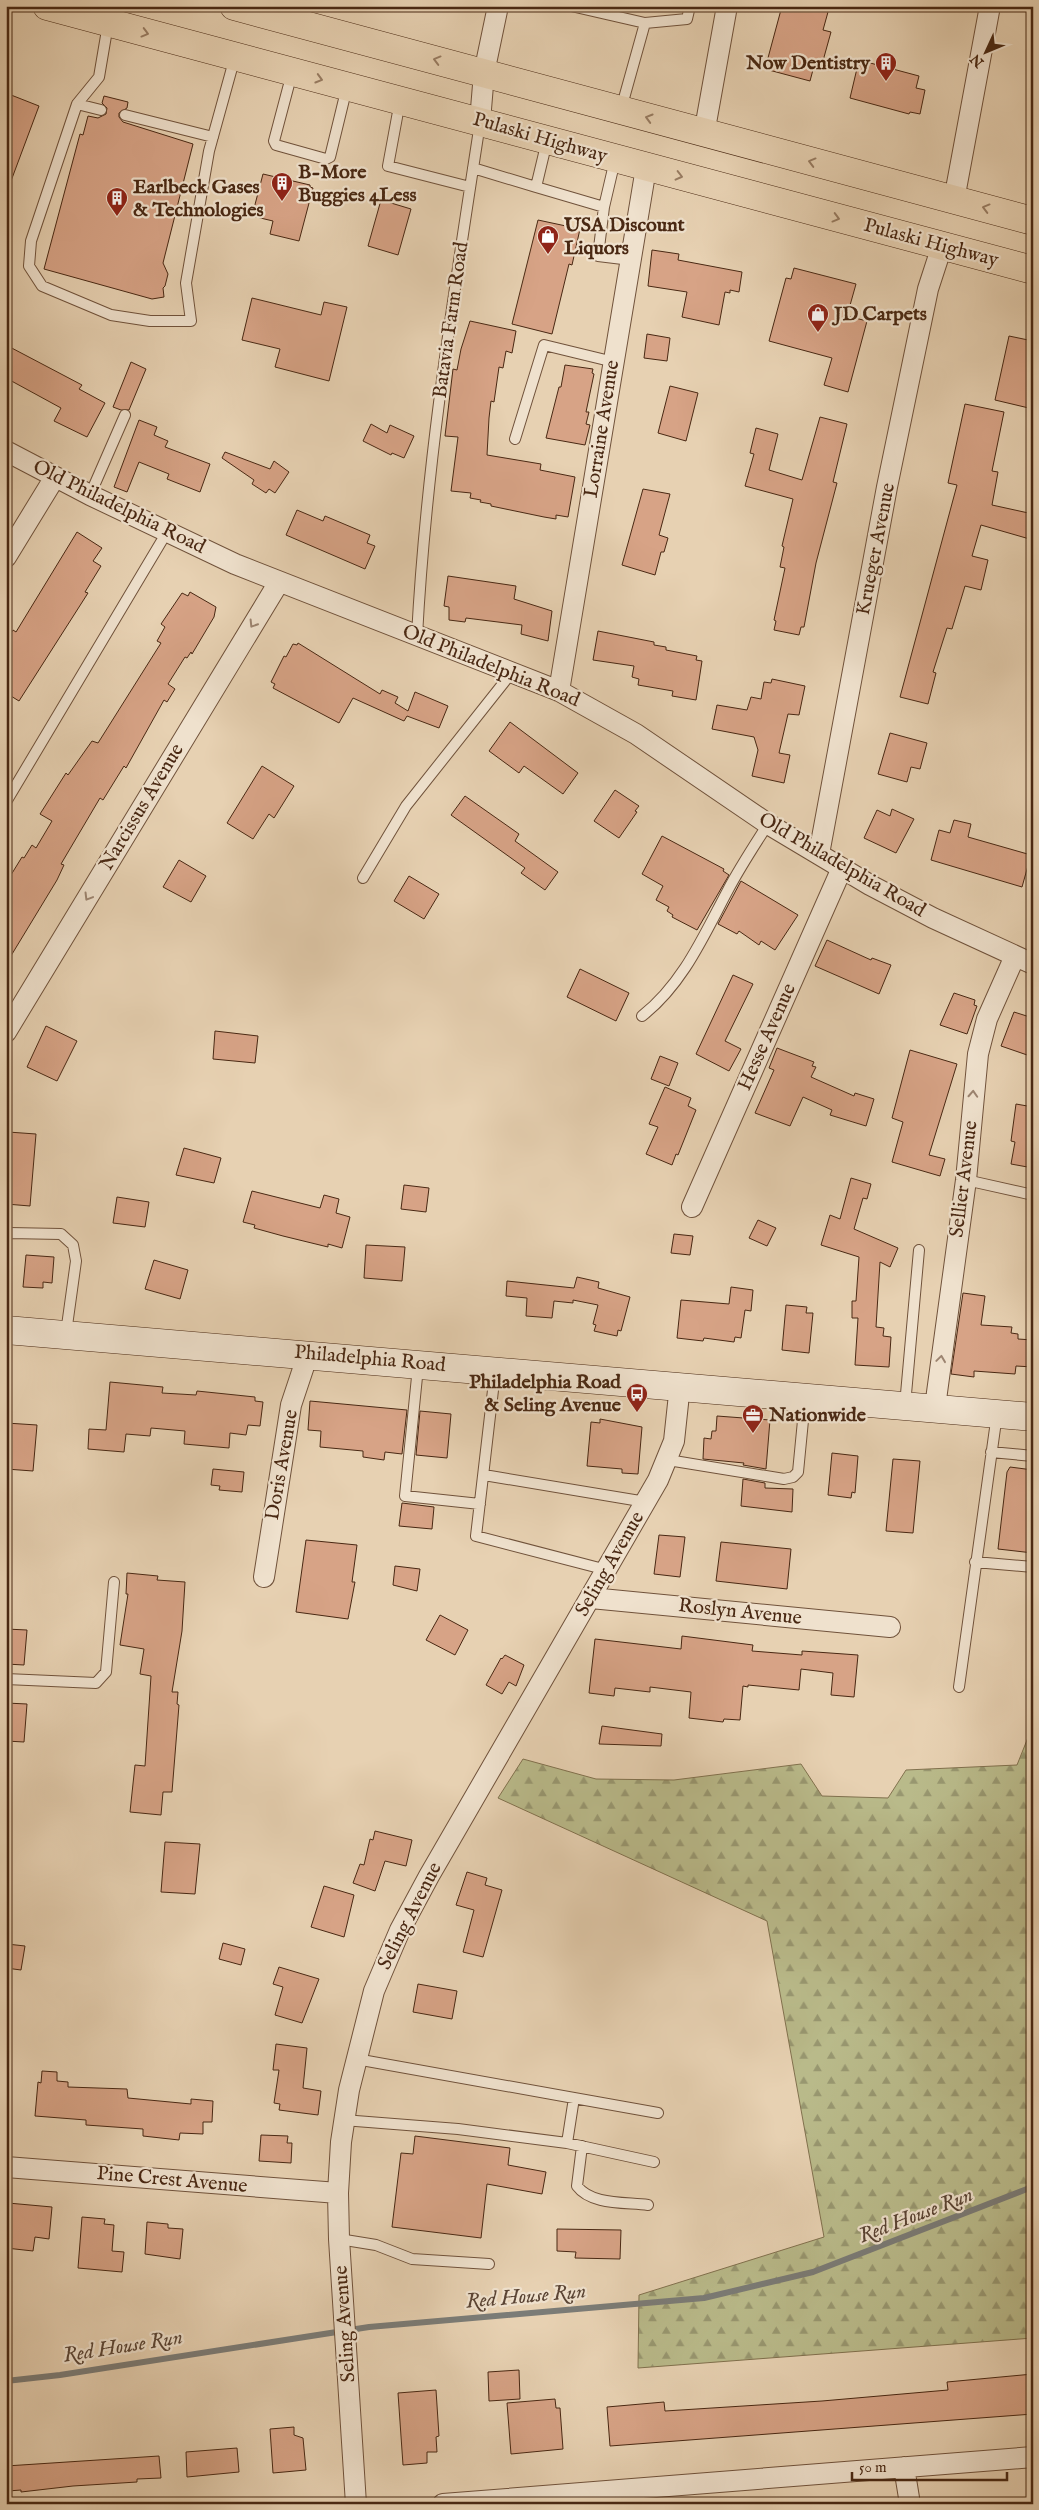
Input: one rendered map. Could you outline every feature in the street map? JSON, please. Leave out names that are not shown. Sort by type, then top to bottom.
[{"type":"highway","name":"Pulaski Highway","points":[[47,6],[480,121],[646,168],[1033,270]]},
{"type":"highway","points":[[234,6],[297,19],[704,134],[1033,221]]},
{"type":"main road","name":"Philadelphia Road","points":[[6,1330],[680,1385],[1033,1417]]},
{"type":"street","name":"Batavia Farm Road","points":[[480,121],[484,73],[498,6]]},
{"type":"street","points":[[704,134],[728,6]]},
{"type":"street","points":[[954,200],[990,6]]},
{"type":"street","name":"Lorraine Avenue","points":[[559,691],[646,168]]},
{"type":"street","name":"Krueger Avenue","points":[[819,854],[887,487],[928,289],[942,246]]},
{"type":"street","name":"Old Philadelphia Road","points":[[6,451],[90,495],[167,532],[279,582],[513,671],[559,691],[669,755],[768,824],[842,868],[926,914],[1024,960]]},
{"type":"street","points":[[6,557],[55,477]]},
{"type":"street","name":"Narcissus Avenue","points":[[6,1032],[279,582]]},
{"type":"street","name":"Hesse Avenue","points":[[692,1207],[842,868]]},
{"type":"street","name":"Sellier Avenue","points":[[935,1408],[966,1180],[974,1079],[979,1045],[987,1019],[1024,960]]},
{"type":"street","name":"Doris Avenue","points":[[264,1577],[292,1406],[308,1354]]},
{"type":"street","name":"Seling Avenue","points":[[356,2504],[339,2239],[338,2193],[343,2120],[356,2058],[374,1991],[400,1930],[496,1759],[646,1502],[668,1460],[676,1430],[680,1385]]},
{"type":"street","name":"Roslyn Avenue","points":[[591,1598],[890,1627]]},
{"type":"street","name":"Pine Crest Avenue","points":[[6,2166],[338,2193]]},
{"type":"street","points":[[443,2504],[640,2496],[904,2467],[1033,2456]]},
{"type":"street","points":[[904,2467],[910,2504]]},
{"type":"lane","points":[[571,6],[645,23],[687,19],[690,6]]},
{"type":"lane","points":[[108,23],[99,78],[77,104],[31,240],[28,266],[42,286],[111,314],[150,321],[191,321],[186,283],[213,138],[235,56]]},
{"type":"lane","points":[[621,110],[645,23]]},
{"type":"lane","points":[[293,71],[274,141],[276,145],[326,159],[330,157],[347,86]]},
{"type":"lane","points":[[400,100],[388,166],[470,187]]},
{"type":"lane","points":[[77,104],[101,110]]},
{"type":"lane","points":[[125,115],[213,138]]},
{"type":"lane","name":"Batavia Farm Road","points":[[417,636],[421,568],[435,441],[455,281],[480,121]]},
{"type":"lane","points":[[536,188],[547,140]]},
{"type":"lane","points":[[615,159],[604,206],[598,256],[631,260]]},
{"type":"lane","points":[[473,168],[536,188],[604,206]]},
{"type":"lane","points":[[516,439],[544,345],[614,362]]},
{"type":"lane","points":[[90,495],[125,415]]},
{"type":"lane","points":[[6,802],[167,532]]},
{"type":"lane","points":[[363,878],[406,806],[513,671]]},
{"type":"lane","points":[[642,1016],[669,991],[686,968],[734,878],[768,824]]},
{"type":"lane","points":[[966,1180],[1033,1195]]},
{"type":"lane","points":[[6,1236],[9,1233],[62,1234],[73,1245],[76,1261],[66,1335]]},
{"type":"lane","points":[[905,1405],[920,1250]]},
{"type":"lane","points":[[419,1363],[405,1496],[480,1504]]},
{"type":"lane","points":[[496,1370],[476,1536],[607,1570]]},
{"type":"lane","points":[[668,1460],[784,1479],[793,1477],[798,1472],[805,1396]]},
{"type":"lane","points":[[959,1687],[997,1413]]},
{"type":"lane","points":[[991,1452],[1033,1456]]},
{"type":"lane","points":[[484,1475],[646,1502]]},
{"type":"lane","points":[[975,1562],[1033,1567]]},
{"type":"lane","points":[[6,1679],[96,1683],[106,1672],[114,1582]]},
{"type":"lane","points":[[356,2058],[658,2113]]},
{"type":"lane","points":[[567,2143],[574,2098]]},
{"type":"lane","points":[[343,2120],[458,2129],[567,2143],[654,2162]]},
{"type":"lane","points":[[582,2146],[576,2186],[582,2194],[594,2198],[648,2205]]},
{"type":"lane","points":[[339,2239],[376,2245],[412,2259],[489,2264]]},
{"type":"green space","points":[[1033,1725],[1033,2338],[638,2368],[639,2295],[824,2237],[767,1921],[498,1798],[523,1759],[596,1779],[674,1780],[801,1764],[822,1796],[888,1798],[906,1770],[1017,1765]]},
{"type":"building","points":[[782,6],[806,6],[828,12],[823,30],[831,32],[821,68],[814,66],[810,81],[765,69]]},
{"type":"building","name":"Now Dentistry","points":[[859,60],[919,76],[916,88],[925,90],[920,114],[910,112],[909,114],[850,98]]},
{"type":"building","points":[[6,93],[39,106],[8,189],[6,189]]},
{"type":"building","name":"Earlbeck Gases & Technologies","points":[[104,96],[128,102],[127,108],[119,113],[119,117],[123,122],[193,144],[163,263],[168,274],[163,288],[164,297],[152,299],[44,269],[80,134],[83,135],[88,116],[98,118],[106,114],[107,108],[102,103]]},
{"type":"building","name":"B-More Buggies 4Less","points":[[263,174],[310,185],[313,188],[299,241],[270,234],[273,221],[252,216]]},
{"type":"building","points":[[381,200],[411,209],[398,255],[368,246]]},
{"type":"building","points":[[538,220],[580,229],[572,265],[569,264],[552,334],[512,324]]},
{"type":"building","points":[[652,250],[679,254],[678,260],[742,272],[739,292],[730,290],[730,293],[725,292],[719,325],[682,317],[687,292],[648,286]]},
{"type":"building","name":"JD Carpets","points":[[794,268],[856,284],[847,316],[867,321],[848,392],[824,385],[832,358],[769,341],[786,278],[791,279]]},
{"type":"building","points":[[252,298],[321,315],[324,302],[347,307],[329,381],[275,367],[280,349],[242,340]]},
{"type":"building","points":[[470,321],[516,331],[512,353],[506,351],[503,368],[499,367],[494,402],[491,401],[487,455],[541,464],[540,470],[575,477],[568,517],[556,515],[556,519],[491,506],[491,504],[480,502],[481,500],[470,498],[471,493],[451,491],[458,437],[445,436],[453,369],[457,370],[461,349]]},
{"type":"building","points":[[647,334],[670,338],[667,361],[644,358]]},
{"type":"building","points":[[1009,336],[1033,341],[1033,409],[995,400]]},
{"type":"building","points":[[6,345],[82,385],[79,389],[105,403],[87,437],[54,421],[61,408],[6,378]]},
{"type":"building","points":[[131,362],[146,369],[129,410],[121,410],[113,407]]},
{"type":"building","points":[[565,365],[593,369],[592,373],[594,374],[586,412],[589,412],[586,424],[590,425],[585,445],[546,438],[559,387],[561,387]]},
{"type":"building","points":[[670,386],[698,393],[686,441],[658,433]]},
{"type":"building","points":[[965,404],[1004,412],[992,471],[998,472],[992,505],[1033,514],[1033,540],[981,525],[972,556],[988,560],[981,590],[965,586],[952,629],[947,628],[933,672],[936,673],[928,704],[900,697],[957,485],[948,483]]},
{"type":"building","points":[[820,417],[847,424],[833,482],[837,483],[816,563],[804,627],[801,627],[799,635],[774,630],[776,621],[774,620],[785,568],[780,567],[784,547],[782,546],[793,499],[745,486],[754,454],[750,453],[756,428],[778,434],[769,470],[802,480]]},
{"type":"building","points":[[139,420],[157,427],[154,435],[168,441],[165,447],[210,464],[200,492],[167,479],[169,474],[139,462],[127,492],[114,487]]},
{"type":"building","points":[[371,424],[387,433],[390,425],[414,436],[404,458],[392,453],[391,455],[363,441]]},
{"type":"building","points":[[225,452],[270,469],[274,461],[289,472],[275,493],[269,489],[266,493],[252,484],[254,480],[222,458]]},
{"type":"building","points":[[643,489],[670,494],[659,535],[668,538],[664,552],[661,552],[655,575],[622,565]]},
{"type":"building","points":[[297,510],[323,521],[325,516],[370,535],[367,543],[375,546],[365,569],[286,535]]},
{"type":"building","points":[[77,532],[102,548],[93,561],[101,566],[85,592],[88,593],[19,701],[6,693],[6,641],[13,630],[16,632]]},
{"type":"building","points":[[448,576],[516,586],[514,599],[552,611],[548,641],[521,634],[522,625],[466,618],[465,622],[449,620],[449,607],[444,606]]},
{"type":"building","points":[[190,592],[216,607],[214,617],[192,654],[191,652],[187,658],[185,657],[168,684],[175,689],[167,702],[164,700],[126,768],[124,766],[103,800],[100,798],[61,864],[64,865],[57,880],[6,964],[6,883],[32,845],[36,848],[52,821],[40,814],[66,773],[68,775],[92,741],[98,743],[161,643],[157,641],[165,627],[161,624],[182,593],[188,596]]},
{"type":"building","points":[[598,631],[654,642],[654,645],[666,647],[666,650],[697,656],[696,660],[702,661],[696,700],[672,696],[673,691],[638,685],[639,679],[632,677],[634,666],[593,660]]},
{"type":"building","points":[[298,643],[380,694],[382,690],[398,697],[395,703],[408,711],[415,692],[448,706],[439,728],[407,716],[404,721],[353,698],[339,723],[273,688],[275,684],[271,682],[284,656],[286,657],[293,644],[297,645]]},
{"type":"building","points":[[772,679],[805,686],[799,715],[788,714],[779,753],[790,755],[784,783],[752,776],[758,750],[754,737],[712,729],[717,705],[747,710],[751,697],[761,699],[764,682],[771,683]]},
{"type":"building","points":[[510,722],[578,773],[563,794],[524,766],[519,773],[489,751]]},
{"type":"building","points":[[890,733],[927,743],[920,769],[911,767],[907,782],[878,774]]},
{"type":"building","points":[[262,766],[294,786],[274,818],[269,814],[253,839],[227,823]]},
{"type":"building","points":[[615,790],[639,806],[619,838],[594,821]]},
{"type":"building","points":[[465,796],[519,834],[515,841],[558,872],[545,890],[521,873],[525,868],[451,815]]},
{"type":"building","points":[[892,809],[914,819],[896,853],[864,838],[877,810],[890,816]]},
{"type":"building","points":[[954,820],[971,824],[968,837],[1031,855],[1022,887],[931,860],[939,830],[950,833]]},
{"type":"building","points":[[662,836],[724,869],[723,871],[729,875],[697,930],[672,917],[673,915],[667,911],[669,907],[656,900],[663,886],[642,874]]},
{"type":"building","points":[[179,860],[206,876],[191,902],[163,887]]},
{"type":"building","points":[[409,876],[439,894],[424,919],[394,901]]},
{"type":"building","points":[[741,881],[798,915],[775,950],[761,941],[759,945],[739,931],[737,934],[718,924]]},
{"type":"building","points":[[827,940],[871,960],[872,958],[891,965],[879,994],[815,966]]},
{"type":"building","points":[[580,969],[629,993],[616,1021],[567,997]]},
{"type":"building","points":[[733,975],[753,984],[725,1041],[741,1049],[729,1071],[696,1054]]},
{"type":"building","points":[[954,993],[975,1000],[974,1005],[977,1006],[967,1034],[940,1025]]},
{"type":"building","points":[[1014,1012],[1033,1018],[1033,1057],[1001,1046]]},
{"type":"building","points":[[46,1026],[77,1041],[57,1081],[27,1067]]},
{"type":"building","points":[[215,1031],[258,1036],[255,1063],[213,1059]]},
{"type":"building","points":[[777,1048],[814,1062],[812,1066],[816,1067],[811,1077],[854,1096],[855,1093],[874,1099],[866,1126],[830,1115],[832,1110],[803,1097],[790,1126],[755,1113],[774,1070],[769,1068]]},
{"type":"building","points":[[910,1050],[957,1064],[929,1155],[945,1159],[940,1176],[892,1162],[903,1122],[892,1118]]},
{"type":"building","points":[[660,1056],[678,1063],[669,1086],[651,1079]]},
{"type":"building","points":[[665,1087],[691,1098],[688,1106],[696,1110],[672,1165],[646,1154],[658,1127],[649,1124]]},
{"type":"building","points":[[1016,1104],[1033,1107],[1033,1168],[1011,1164],[1015,1142],[1011,1141]]},
{"type":"building","points":[[8,1132],[36,1134],[30,1206],[6,1204]]},
{"type":"building","points":[[184,1148],[221,1158],[214,1183],[176,1175]]},
{"type":"building","points":[[851,1178],[871,1184],[867,1199],[863,1198],[854,1229],[898,1248],[890,1267],[880,1262],[876,1327],[884,1328],[883,1336],[891,1337],[889,1367],[855,1365],[858,1318],[852,1318],[852,1301],[856,1301],[859,1257],[821,1245],[830,1215],[840,1219]]},
{"type":"building","points":[[404,1185],[429,1188],[426,1212],[401,1209]]},
{"type":"building","points":[[252,1191],[320,1208],[324,1195],[339,1199],[336,1213],[350,1217],[342,1248],[328,1244],[328,1247],[283,1236],[254,1228],[255,1225],[243,1222]]},
{"type":"building","points":[[117,1197],[149,1202],[145,1227],[113,1223]]},
{"type":"building","points":[[758,1220],[776,1228],[767,1246],[749,1238]]},
{"type":"building","points":[[674,1234],[693,1236],[690,1255],[671,1253]]},
{"type":"building","points":[[366,1245],[405,1247],[402,1281],[364,1278]]},
{"type":"building","points":[[26,1255],[54,1257],[52,1283],[43,1282],[43,1288],[23,1287]]},
{"type":"building","points":[[154,1260],[188,1270],[180,1299],[145,1289]]},
{"type":"building","points":[[577,1277],[599,1282],[598,1288],[630,1297],[621,1331],[618,1330],[617,1336],[594,1331],[596,1325],[593,1324],[598,1305],[573,1300],[573,1303],[554,1301],[552,1318],[526,1316],[527,1298],[506,1296],[507,1281],[574,1288]]},
{"type":"building","points":[[731,1287],[753,1290],[751,1311],[745,1310],[741,1338],[735,1337],[734,1342],[704,1338],[703,1341],[677,1338],[681,1300],[729,1304]]},
{"type":"building","points":[[963,1293],[985,1296],[981,1325],[1012,1327],[1011,1333],[1018,1334],[1018,1339],[1033,1340],[1033,1367],[1016,1366],[1015,1374],[974,1371],[974,1377],[951,1374]]},
{"type":"building","points":[[786,1305],[807,1307],[806,1313],[813,1313],[809,1353],[782,1350]]},
{"type":"building","points":[[110,1382],[163,1387],[162,1393],[196,1395],[197,1391],[255,1397],[255,1401],[263,1402],[260,1426],[248,1425],[246,1435],[230,1433],[229,1448],[184,1444],[185,1431],[151,1428],[150,1436],[126,1434],[124,1452],[88,1449],[89,1429],[106,1430]]},
{"type":"building","points":[[310,1401],[407,1410],[402,1454],[385,1452],[384,1460],[363,1457],[363,1451],[320,1447],[321,1431],[308,1430]]},
{"type":"building","points":[[420,1411],[451,1414],[447,1458],[416,1455]]},
{"type":"building","points":[[717,1416],[770,1420],[766,1469],[743,1465],[744,1463],[703,1459],[704,1438],[711,1439],[712,1431],[716,1431]]},
{"type":"building","points":[[600,1419],[642,1427],[638,1474],[622,1473],[622,1469],[587,1466],[591,1422],[600,1423]]},
{"type":"building","points":[[6,1423],[37,1425],[33,1471],[6,1469]]},
{"type":"building","points":[[832,1453],[858,1456],[855,1493],[852,1492],[851,1498],[828,1495]]},
{"type":"building","points":[[893,1459],[920,1461],[913,1533],[886,1531]]},
{"type":"building","points":[[1010,1467],[1033,1470],[1033,1553],[998,1549],[1007,1472]]},
{"type":"building","points":[[213,1469],[244,1472],[242,1492],[219,1490],[220,1486],[211,1485]]},
{"type":"building","points":[[743,1479],[765,1483],[765,1488],[793,1489],[792,1512],[741,1506]]},
{"type":"building","points":[[402,1503],[434,1507],[432,1529],[399,1526]]},
{"type":"building","points":[[659,1535],[685,1537],[680,1577],[654,1574]]},
{"type":"building","points":[[306,1540],[357,1545],[352,1582],[355,1582],[348,1619],[296,1612]]},
{"type":"building","points":[[721,1542],[791,1549],[787,1589],[716,1581]]},
{"type":"building","points":[[395,1566],[420,1569],[417,1591],[393,1585]]},
{"type":"building","points":[[127,1573],[158,1576],[157,1580],[185,1582],[182,1631],[172,1692],[178,1692],[177,1704],[179,1705],[172,1792],[163,1792],[161,1815],[130,1812],[135,1765],[145,1766],[151,1676],[140,1674],[144,1649],[120,1645],[128,1594],[126,1594]]},
{"type":"building","points":[[440,1615],[468,1630],[455,1655],[426,1640]]},
{"type":"building","points":[[6,1629],[27,1630],[24,1665],[6,1664]]},
{"type":"building","points":[[682,1636],[753,1645],[752,1651],[802,1655],[802,1651],[858,1655],[854,1697],[831,1695],[833,1673],[801,1669],[799,1690],[743,1686],[740,1720],[724,1719],[723,1722],[689,1718],[691,1692],[650,1687],[650,1692],[615,1688],[614,1696],[589,1693],[595,1639],[681,1649]]},
{"type":"building","points":[[505,1655],[524,1665],[516,1686],[509,1682],[502,1694],[486,1685],[501,1658]]},
{"type":"building","points":[[6,1703],[27,1704],[24,1742],[6,1741]]},
{"type":"building","points":[[602,1726],[662,1734],[661,1746],[599,1744]]},
{"type":"building","points":[[375,1831],[412,1840],[406,1866],[385,1861],[375,1891],[353,1883],[360,1864],[364,1865],[370,1839],[373,1840]]},
{"type":"building","points":[[165,1842],[200,1844],[195,1894],[161,1892]]},
{"type":"building","points":[[467,1872],[487,1878],[485,1885],[502,1890],[483,1957],[463,1952],[474,1910],[456,1905]]},
{"type":"building","points":[[324,1886],[354,1895],[344,1937],[311,1927]]},
{"type":"building","points":[[223,1943],[245,1949],[241,1965],[219,1959]]},
{"type":"building","points":[[7,1944],[25,1946],[21,1970],[6,1968]]},
{"type":"building","points":[[279,1967],[319,1979],[302,2023],[275,2015],[283,1987],[273,1984]]},
{"type":"building","points":[[418,1984],[457,1991],[452,2019],[413,2012]]},
{"type":"building","points":[[276,2044],[307,2048],[303,2088],[321,2091],[318,2115],[279,2110],[280,2104],[274,2103],[279,2070],[273,2070]]},
{"type":"building","points":[[42,2071],[57,2072],[57,2081],[68,2082],[68,2087],[127,2089],[128,2098],[191,2104],[191,2099],[213,2101],[212,2122],[203,2122],[203,2134],[180,2133],[179,2140],[143,2136],[143,2129],[86,2125],[86,2120],[35,2116],[38,2082],[41,2083]]},
{"type":"building","points":[[261,2135],[288,2136],[287,2143],[292,2143],[291,2163],[259,2161]]},
{"type":"building","points":[[415,2136],[510,2148],[508,2165],[546,2172],[542,2194],[487,2184],[481,2238],[392,2227],[401,2153],[413,2154]]},
{"type":"building","points":[[8,2203],[52,2207],[49,2239],[35,2237],[33,2251],[6,2248]]},
{"type":"building","points":[[82,2217],[105,2219],[104,2224],[114,2225],[112,2251],[124,2252],[122,2272],[78,2268]]},
{"type":"building","points":[[147,2222],[168,2224],[168,2228],[183,2229],[180,2259],[145,2254]]},
{"type":"building","points":[[557,2229],[621,2230],[620,2259],[575,2258],[576,2252],[557,2251]]},
{"type":"building","points":[[519,2370],[520,2399],[489,2401],[488,2372]]},
{"type":"building","points":[[1033,2374],[1033,2414],[610,2446],[607,2407],[664,2402],[665,2411],[822,2401],[948,2390],[947,2382]]},
{"type":"building","points":[[436,2390],[439,2436],[436,2437],[437,2452],[427,2452],[427,2463],[403,2465],[398,2393]]},
{"type":"building","points":[[555,2399],[556,2408],[560,2408],[563,2449],[511,2454],[507,2403]]},
{"type":"building","points":[[294,2427],[294,2435],[303,2438],[306,2470],[273,2473],[270,2429]]},
{"type":"building","points":[[237,2448],[239,2472],[187,2477],[186,2452]]},
{"type":"building","points":[[159,2456],[161,2478],[137,2479],[137,2482],[73,2486],[21,2492],[21,2490],[8,2491],[6,2466]]},
{"type":"waterway","name":"Red House Run","points":[[6,2381],[60,2375],[369,2327],[704,2298],[813,2272],[1027,2189],[1033,2184]]},
{"type":"place","name":"Now Dentistry","points":[[886,82]]},
{"type":"place","name":"B-More Buggies 4Less","points":[[282,202]]},
{"type":"place","name":"Earlbeck Gases & Technologies","points":[[117,217]]},
{"type":"place","name":"USA Discount Liquors","points":[[548,255]]},
{"type":"place","name":"JD Carpets","points":[[818,333]]},
{"type":"place","name":"Philadelphia Road & Seling Avenue","points":[[637,1413]]},
{"type":"place","name":"Nationwide","points":[[753,1434]]}]
